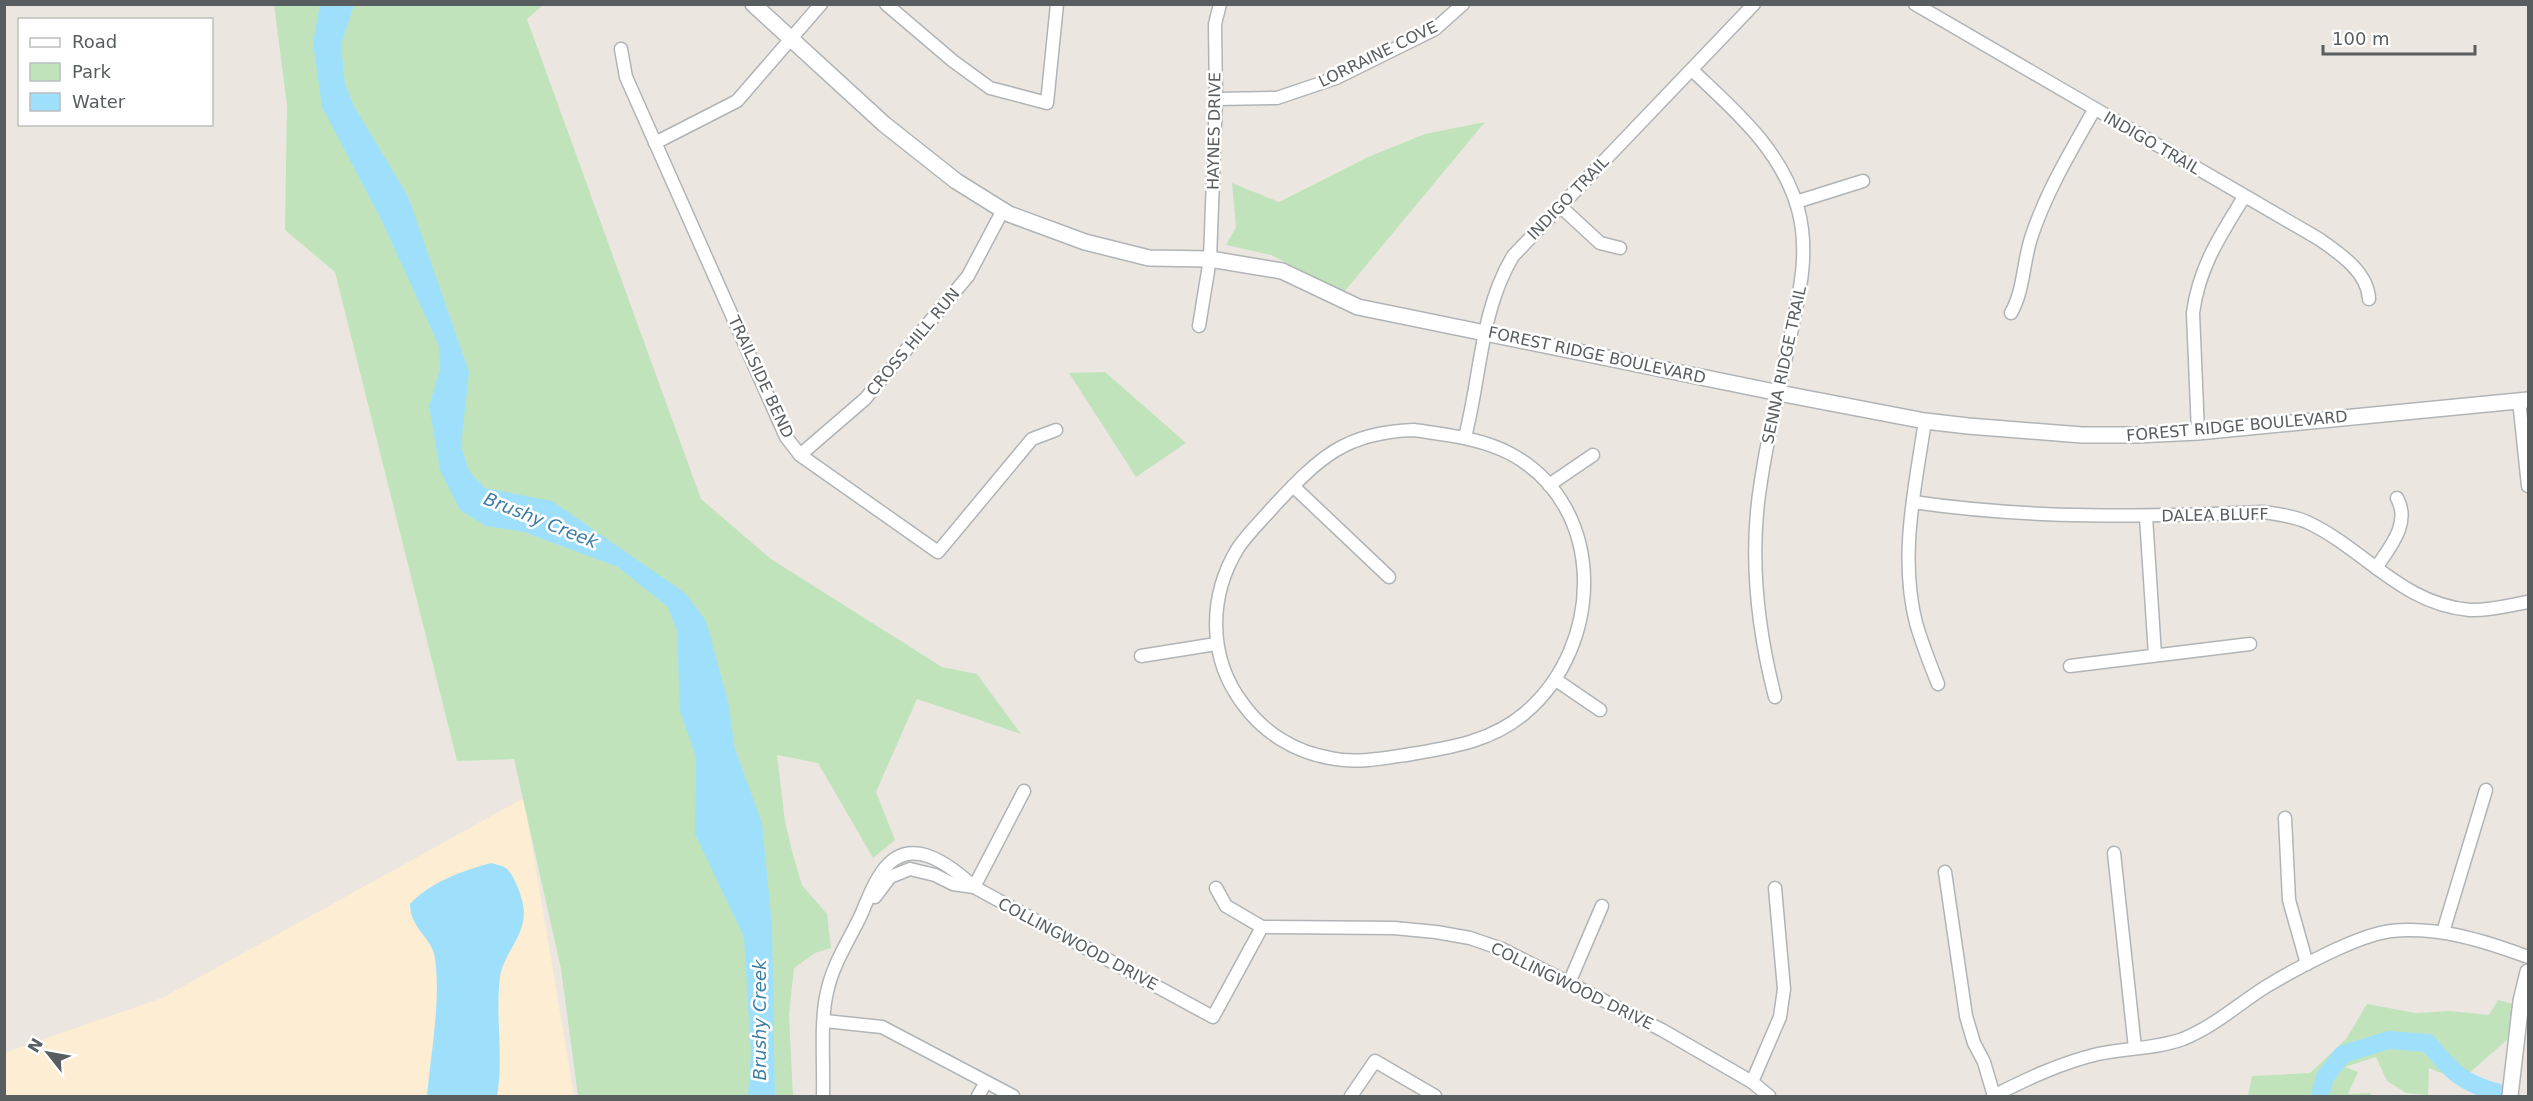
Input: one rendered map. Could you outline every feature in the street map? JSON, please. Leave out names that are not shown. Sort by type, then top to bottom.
[{"type":"street","name":"FOREST RIDGE BOULEVARD","points":[[753,4],[884,124],[956,181],[1003,210],[1085,242],[1149,258],[1210,259],[1282,270],[1358,307],[1925,421],[2082,435],[2198,432],[2524,400]]},
{"type":"street","points":[[655,143],[737,101],[820,4]]},
{"type":"street","points":[[886,4],[953,61],[990,88],[1047,103],[1057,4]]},
{"type":"street","name":"HAYNES DRIVE","points":[[1199,326],[1210,259],[1216,99],[1215,24],[1220,4]]},
{"type":"street","name":"LORRAINE COVE","points":[[1216,99],[1277,98],[1336,78],[1435,29],[1463,4]]},
{"type":"street","name":"INDIGO TRAIL","points":[[1465,437],[1485,332],[1504,271],[1524,242],[1754,4]]},
{"type":"street","name":"INDIGO TRAIL","points":[[1915,4],[2306,231],[2333,249],[2365,282],[2369,299]]},
{"type":"street","name":"TRAILSIDE BEND","points":[[621,50],[626,77],[655,143],[786,436],[800,455],[939,552],[1032,439],[1056,430]]},
{"type":"street","name":"SENNA RIDGE TRAIL","points":[[1692,70],[1750,124],[1781,169],[1796,202],[1804,245],[1803,272],[1761,481],[1755,553],[1764,642],[1775,697]]},
{"type":"street","points":[[2011,313],[2019,296],[2030,240],[2039,216],[2061,168],[2094,110]]},
{"type":"street","points":[[1796,202],[1863,181]]},
{"type":"street","points":[[2198,432],[2193,313],[2195,297],[2204,265],[2244,197]]},
{"type":"street","points":[[1560,206],[1592,237],[1604,245],[1620,248]]},
{"type":"street","name":"CROSS HILL RUN","points":[[800,455],[865,399],[968,276],[1003,210]]},
{"type":"street","points":[[2524,400],[2529,486]]},
{"type":"street","points":[[1925,421],[1908,544],[1911,597],[1924,647],[1938,684]]},
{"type":"street","points":[[1414,430],[1465,437],[1509,453],[1525,463],[1549,485],[1565,507],[1581,546],[1585,580],[1584,597],[1578,632],[1556,680],[1525,713],[1481,739],[1457,747],[1367,760],[1331,759],[1298,749],[1261,725],[1249,712],[1230,684],[1216,644],[1218,597],[1230,562],[1248,534],[1293,486],[1331,452],[1363,437],[1397,431],[1414,430]]},
{"type":"street","points":[[1549,485],[1593,455]]},
{"type":"street","points":[[1293,486],[1389,577]]},
{"type":"street","points":[[2376,568],[2401,525],[2403,513],[2397,498]]},
{"type":"street","name":"DALEA BLUFF","points":[[1912,502],[1972,511],[2146,517],[2263,512],[2289,516],[2318,528],[2423,599],[2471,610],[2529,602]]},
{"type":"street","points":[[2146,517],[2155,655]]},
{"type":"street","points":[[1141,656],[1216,644]]},
{"type":"street","points":[[2070,666],[2250,645]]},
{"type":"street","points":[[1556,680],[1600,710]]},
{"type":"street","points":[[2443,932],[2486,790]]},
{"type":"street","points":[[974,887],[1024,791]]},
{"type":"street","points":[[2285,818],[2289,900],[2307,964]]},
{"type":"street","name":"COLLINGWOOD DRIVE","points":[[823,1096],[826,994],[834,967],[883,870],[895,858],[915,853],[934,858],[955,870],[974,887],[1213,1017],[1262,927],[1394,928],[1436,932],[1470,938],[1502,949],[1662,1029],[1752,1082],[1769,1096]]},
{"type":"street","points":[[2114,853],[2135,1048]]},
{"type":"street","name":"COLLINGWOOD DRIVE","points":[[859,918],[890,877],[910,869],[935,875],[953,884],[974,887]]},
{"type":"street","points":[[1946,872],[1966,1016],[1974,1043],[1984,1062],[1993,1096],[2039,1072],[2061,1065],[2098,1054],[2161,1045],[2205,1029],[2266,987],[2307,964],[2370,936],[2404,930],[2443,932],[2499,946],[2529,957]]},
{"type":"street","points":[[1216,888],[1227,906],[1262,927]]},
{"type":"street","points":[[1752,1082],[1780,1017],[1784,989],[1775,888]]},
{"type":"street","points":[[1569,983],[1602,906]]},
{"type":"street","points":[[2510,1096],[2521,1001],[2529,972]]},
{"type":"street","points":[[825,1021],[882,1027],[1012,1096]]},
{"type":"street","points":[[1351,1096],[1375,1061],[1435,1096]]},
{"type":"street","points":[[978,1096],[986,1082]]},
{"type":"shaded area","points":[[524,798],[574,1096],[5,1096],[4,1053],[162,998]]},
{"type":"green space","points":[[274,5],[543,5],[527,19],[701,499],[771,559],[942,667],[977,674],[1021,734],[917,699],[876,792],[895,840],[873,858],[818,763],[777,755],[785,821],[792,851],[802,885],[827,914],[831,948],[815,953],[794,968],[789,1015],[793,1096],[578,1096],[561,969],[514,759],[457,761],[335,272],[285,230],[287,105]]},
{"type":"green space","points":[[1485,122],[1344,292],[1271,255],[1226,245],[1236,227],[1232,183],[1279,202],[1368,157],[1425,134]]},
{"type":"green space","points":[[1105,372],[1186,443],[1136,477],[1069,373]]},
{"type":"green space","points":[[2498,1000],[2513,1004],[2507,1040],[2460,1081],[2429,1068],[2428,1095],[2406,1093],[2387,1081],[2376,1057],[2345,1067],[2358,1072],[2348,1094],[2370,1093],[2371,1096],[2248,1096],[2252,1076],[2310,1073],[2346,1039],[2367,1004],[2416,1013],[2450,1011],[2489,1015]]},
{"type":"water","name":"Brushy Creek","points":[[320,5],[354,5],[341,45],[345,84],[354,106],[408,196],[469,372],[461,446],[469,471],[485,488],[552,501],[685,593],[706,621],[728,701],[735,749],[762,823],[772,926],[775,1096],[748,1096],[751,1053],[744,937],[695,834],[696,757],[680,711],[677,631],[668,607],[618,567],[524,532],[486,526],[460,510],[440,470],[429,406],[440,370],[439,346],[381,219],[322,107],[313,42]]},
{"type":"water","points":[[492,863],[505,868],[511,874],[517,884],[524,908],[521,930],[505,961],[500,977],[498,1007],[500,1067],[497,1096],[427,1096],[436,1010],[437,975],[433,951],[413,920],[410,904],[437,883],[470,869]]},
{"type":"waterway","points":[[2320,1096],[2325,1077],[2343,1054],[2389,1040],[2428,1043],[2459,1075],[2476,1085],[2499,1093]]}]
